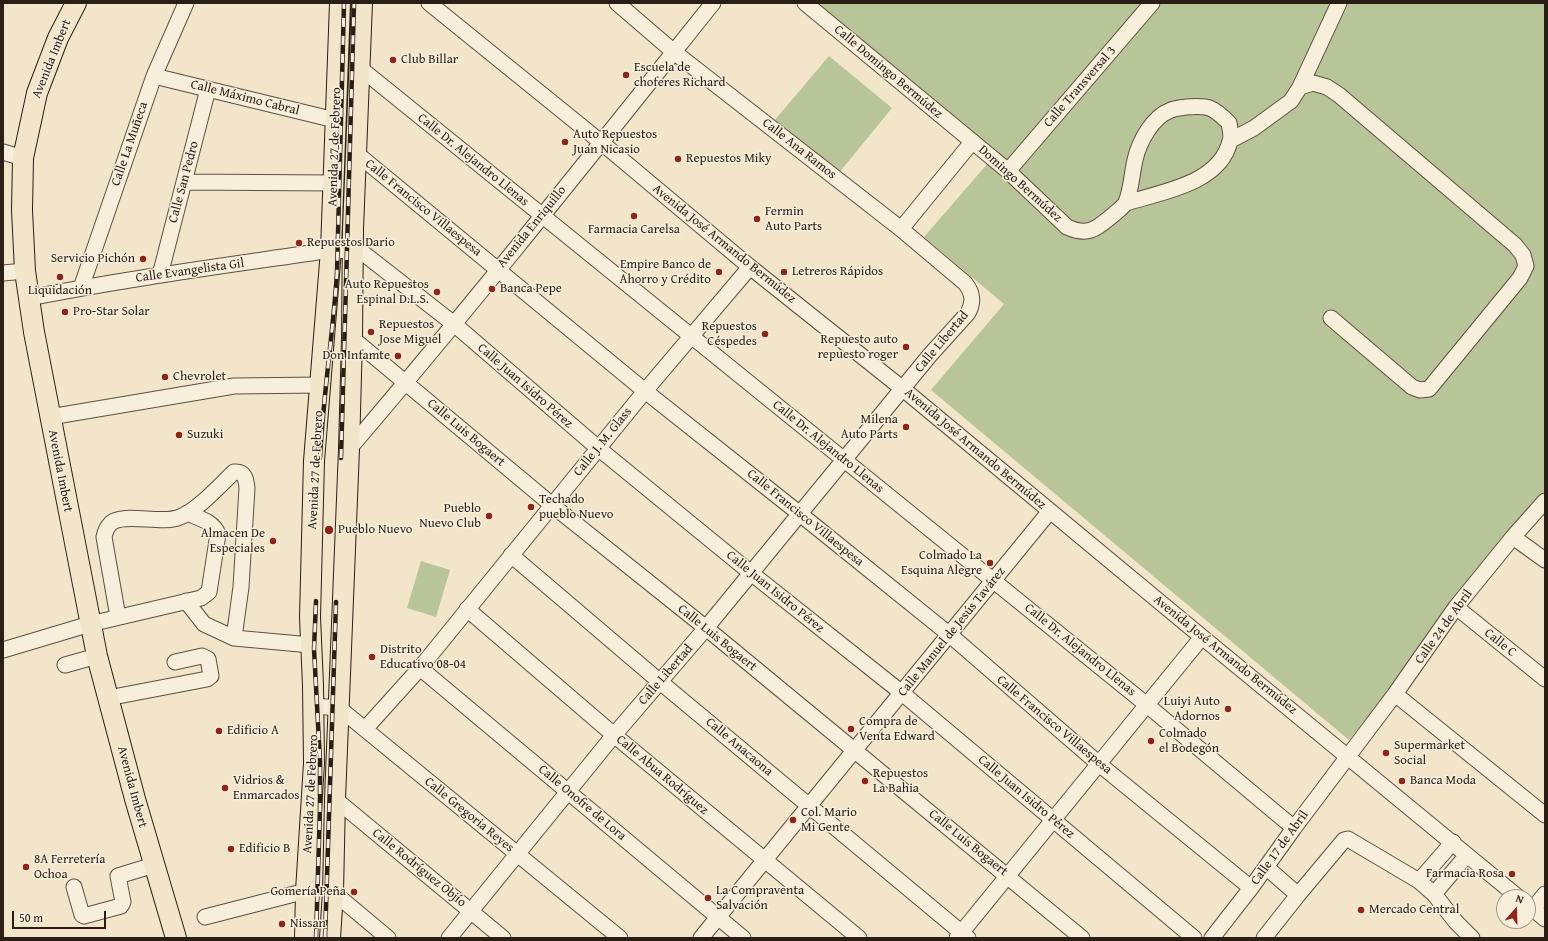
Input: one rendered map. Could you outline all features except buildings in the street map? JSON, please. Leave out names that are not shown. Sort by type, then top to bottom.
[{"type":"main road","name":"Avenida Imbert","points":[[76,3],[58,38],[37,93],[23,158],[22,210],[25,271],[34,332],[97,656],[154,865],[176,938]]},
{"type":"main road","name":"Avenida 27 de Febrero","points":[[305,938],[306,891],[314,763],[314,706],[310,617],[314,461],[331,250],[340,3]]},
{"type":"main road","name":"Avenida 27 de Febrero","points":[[330,938],[333,892],[334,799],[349,449],[353,251],[362,3]]},
{"type":"street","name":"Calle La Muñeca","points":[[81,288],[154,76],[186,3]]},
{"type":"street","name":"Avenida José Armando Bermúdez","points":[[430,3],[602,143],[750,267],[903,389],[1508,889]]},
{"type":"street","name":"Calle Ana Ramos","points":[[617,3],[674,52],[901,229],[965,283],[970,288],[972,300]]},
{"type":"street","name":"Avenida Enriquillo","points":[[349,449],[454,324],[602,143],[713,3]]},
{"type":"street","name":"Calle Domingo Bermúdez","points":[[805,3],[972,142]]},
{"type":"street","name":"Calle Transversal 3","points":[[1008,171],[1152,3]]},
{"type":"street","points":[[1231,140],[1260,124],[1291,101],[1300,88],[1339,3]]},
{"type":"street","name":"Calle Dr. Alejandro Llenas","points":[[360,68],[1147,705],[1294,828]]},
{"type":"street","name":"Calle Máximo Cabral","points":[[154,76],[335,120]]},
{"type":"street","points":[[1300,88],[1314,83],[1327,87],[1339,94],[1515,245],[1523,255],[1526,266],[1520,278],[1429,389],[1420,390],[1412,387],[1331,318]]},
{"type":"street","name":"Calle San Pedro","points":[[160,275],[208,89]]},
{"type":"street","points":[[1204,106],[1218,112],[1229,123],[1231,140],[1222,160],[1205,175],[1187,185],[1126,203],[1139,147],[1145,135],[1154,124],[1170,110],[1204,106]]},
{"type":"street","points":[[901,229],[972,142]]},
{"type":"street","name":"Domingo Bermúdez","points":[[972,142],[1008,171],[1067,227],[1081,231],[1096,229],[1126,203]]},
{"type":"street","points":[[3,152],[23,158]]},
{"type":"street","name":"Calle Francisco Villaespesa","points":[[356,153],[645,391],[950,636],[1099,764],[1251,888]]},
{"type":"street","points":[[184,182],[333,183]]},
{"type":"street","name":"Calle Evangelista Gil","points":[[29,298],[160,275],[331,250],[353,251]]},
{"type":"street","name":"Calle Juan Isidro Pérez","points":[[353,251],[362,253],[454,324],[598,448],[751,573],[902,693],[1194,938]]},
{"type":"street","name":"Calle J. M. Glass","points":[[365,729],[420,668],[598,448],[750,267]]},
{"type":"street","points":[[3,273],[25,271]]},
{"type":"street","name":"Calle Libertad","points":[[449,938],[614,735],[706,628],[930,355],[968,313],[972,300]]},
{"type":"street","name":"Calle Luis Bogaert","points":[[352,338],[552,504],[706,628],[1082,938]]},
{"type":"street","points":[[50,417],[234,386],[321,385]]},
{"type":"street","points":[[118,617],[104,537],[107,528],[112,522],[121,519],[173,520],[187,514],[234,472],[239,472],[243,474],[246,480],[247,488],[241,586],[234,638]]},
{"type":"street","name":"Calle 24 de Abril","points":[[1348,757],[1395,694],[1456,607],[1513,537],[1545,501]]},
{"type":"street","name":"Calle Manuel de Jesús Tavárez","points":[[701,938],[950,636],[1050,511]]},
{"type":"street","points":[[3,650],[90,624],[201,598],[208,592],[218,534],[216,528],[209,522],[187,514]]},
{"type":"street","points":[[1513,537],[1545,560]]},
{"type":"street","name":"Calle Anacaona","points":[[511,555],[659,681],[810,806],[962,936]]},
{"type":"street","points":[[186,601],[204,624],[234,638],[311,645]]},
{"type":"street","name":"Calle C","points":[[1456,607],[1545,679]]},
{"type":"street","name":"Calle Abua Rodríguez","points":[[467,609],[614,735],[859,938]]},
{"type":"street","points":[[962,936],[1008,876],[1202,637]]},
{"type":"street","points":[[65,665],[97,656]]},
{"type":"street","points":[[108,698],[207,679],[212,676],[208,659],[202,656],[175,662]]},
{"type":"street","name":"Calle Onofre de Lora","points":[[420,668],[744,938]]},
{"type":"street","points":[[1395,694],[1545,815]]},
{"type":"street","points":[[314,706],[339,708]]},
{"type":"street","name":"Calle Gregoria Reyes","points":[[339,708],[620,938]]},
{"type":"street","name":"Calle 17 de Abril","points":[[1212,938],[1348,757]]},
{"type":"street","name":"Calle Rodríguez Objío","points":[[334,799],[503,938]]},
{"type":"street","points":[[1264,938],[1344,840],[1348,838],[1419,881],[1434,894],[1456,922],[1472,938]]},
{"type":"street","points":[[1419,881],[1453,842]]},
{"type":"street","points":[[1434,894],[1467,855]]},
{"type":"street","points":[[74,887],[82,915],[84,916],[121,906],[123,902],[118,876],[154,865]]},
{"type":"street","points":[[1266,867],[1298,895]]},
{"type":"street","points":[[205,917],[306,891]]},
{"type":"street","points":[[333,892],[388,938]]},
{"type":"street","points":[[1536,902],[1545,894]]},
{"type":"street","points":[[1536,911],[1545,919]]},
{"type":"green space","points":[[815,3],[1545,3],[1545,496],[1349,740],[931,390],[1004,304],[924,237],[995,155]]},
{"type":"green space","points":[[829,56],[892,108],[838,174],[774,121]]},
{"type":"green space","points":[[421,561],[450,570],[436,617],[407,608]]},
{"type":"railway","points":[[320,458],[323,412],[337,273],[344,3]]},
{"type":"railway","points":[[341,458],[354,3]]},
{"type":"railway","points":[[316,601],[314,649],[320,761],[320,808],[316,938]]},
{"type":"railway","points":[[325,938],[336,602]]},
{"type":"place","name":"Club Billar","points":[[393,60]]},
{"type":"place","name":"Escuela de choferes Richard","points":[[626,75]]},
{"type":"place","name":"Auto Repuestos Juan Nicasio","points":[[565,142]]},
{"type":"place","name":"Repuestos Miky","points":[[678,159]]},
{"type":"place","name":"Farmacia Carelsa","points":[[634,216]]},
{"type":"place","name":"Fermin Auto Parts","points":[[757,219]]},
{"type":"place","name":"Repuestos Dario","points":[[299,243]]},
{"type":"place","name":"Servicio Pichón","points":[[143,259]]},
{"type":"place","name":"Empire Banco de Ahorro y Crédito","points":[[719,272]]},
{"type":"place","name":"Letreros Rápidos","points":[[784,272]]},
{"type":"place","name":"Liquidación","points":[[60,277]]},
{"type":"place","name":"Banca Pepe","points":[[492,289]]},
{"type":"place","name":"Auto Repuestos Espinal D.L.S.","points":[[437,292]]},
{"type":"place","name":"Pro-Star Solar","points":[[65,312]]},
{"type":"place","name":"Repuestos Jose Miguel","points":[[371,332]]},
{"type":"place","name":"Repuestos Céspedes","points":[[765,334]]},
{"type":"place","name":"Repuesto auto repuesto roger","points":[[906,347]]},
{"type":"place","name":"Don Infamte","points":[[398,356]]},
{"type":"place","name":"Chevrolet","points":[[165,377]]},
{"type":"place","name":"Milena Auto Parts","points":[[906,427]]},
{"type":"place","name":"Suzuki","points":[[179,435]]},
{"type":"place","name":"Techado pueblo Nuevo","points":[[531,507]]},
{"type":"place","name":"Pueblo Nuevo Club","points":[[489,516]]},
{"type":"place","name":"Pueblo Nuevo","points":[[329,530]]},
{"type":"place","name":"Almacen De Especiales","points":[[273,541]]},
{"type":"place","name":"Colmado La Esquina Alegre","points":[[990,563]]},
{"type":"place","name":"Distrito Educativo 08-04","points":[[372,657]]},
{"type":"place","name":"Luiyi Auto Adornos","points":[[1228,709]]},
{"type":"place","name":"Compra de Venta Edward","points":[[851,729]]},
{"type":"place","name":"Edificio A","points":[[219,731]]},
{"type":"place","name":"Colmado el Bodegón","points":[[1151,741]]},
{"type":"place","name":"Supermarket Social","points":[[1386,753]]},
{"type":"place","name":"Repuestos La Bahia","points":[[865,781]]},
{"type":"place","name":"Banca Moda","points":[[1402,781]]},
{"type":"place","name":"Vidrios & Enmarcados","points":[[225,788]]},
{"type":"place","name":"Col. Mario Mi Gente","points":[[793,820]]},
{"type":"place","name":"Edificio B","points":[[231,849]]},
{"type":"place","name":"8A Ferretería Ochoa","points":[[26,867]]},
{"type":"place","name":"Farmacia Rosa","points":[[1512,874]]},
{"type":"place","name":"Gomería Peña","points":[[354,892]]},
{"type":"place","name":"La Compraventa Salvación","points":[[708,898]]},
{"type":"place","name":"Mercado Central","points":[[1361,910]]},
{"type":"place","name":"Nissan","points":[[282,924]]}]
